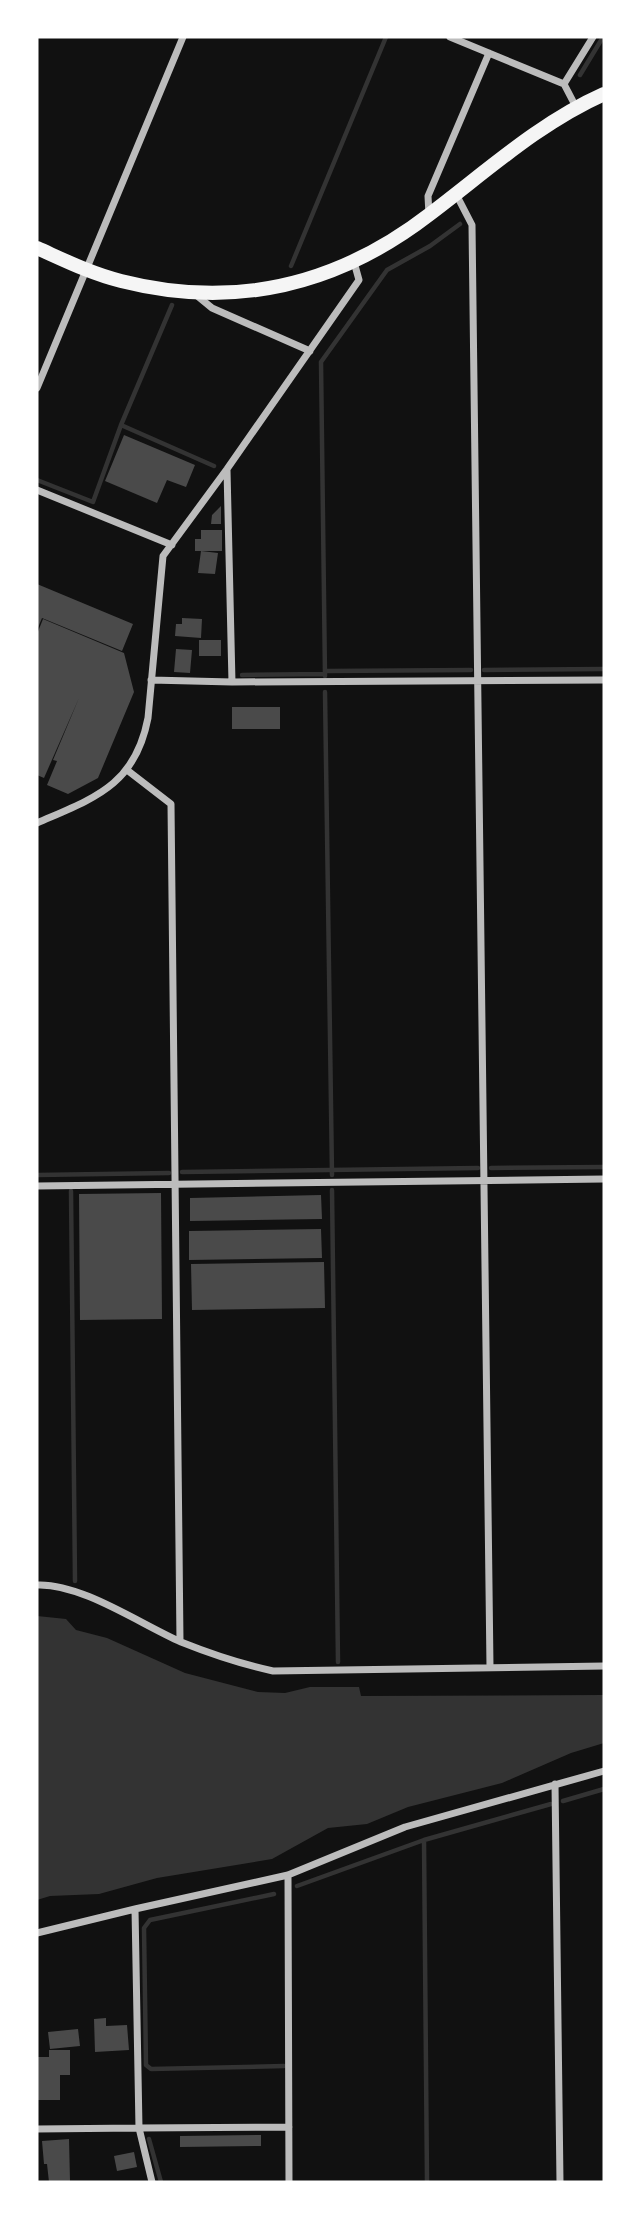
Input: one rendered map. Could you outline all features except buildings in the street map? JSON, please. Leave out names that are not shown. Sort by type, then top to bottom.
[{"type":"main road","points":[[37,248],[87,270],[128,283],[195,293],[266,289],[302,281],[355,262],[395,241],[532,135],[576,107],[604,94]]},
{"type":"street","points":[[37,388],[183,37]]},
{"type":"street","points":[[450,37],[565,84],[576,107]]},
{"type":"street","points":[[565,84],[593,37]]},
{"type":"street","points":[[429,215],[428,196],[489,53]]},
{"type":"street","points":[[456,194],[472,225],[490,1668]]},
{"type":"street","points":[[37,823],[96,797],[114,784],[127,769],[144,736],[163,556],[228,469],[359,280],[355,262]]},
{"type":"street","points":[[195,293],[212,308],[310,351]]},
{"type":"street","points":[[228,469],[232,682]]},
{"type":"street","points":[[37,491],[172,545]]},
{"type":"street","points":[[151,680],[604,680]]},
{"type":"street","points":[[127,769],[171,804],[180,1641]]},
{"type":"street","points":[[37,1186],[604,1179]]},
{"type":"street","points":[[37,1585],[62,1587],[180,1641],[238,1663],[273,1671],[604,1666]]},
{"type":"street","points":[[37,1933],[288,1875],[405,1827],[604,1771]]},
{"type":"street","points":[[555,1784],[559,2182]]},
{"type":"street","points":[[288,1875],[289,2182]]},
{"type":"street","points":[[135,1909],[139,2128],[152,2182]]},
{"type":"street","points":[[37,2129],[289,2127]]},
{"type":"shaded area","points":[[37,1616],[66,1619],[76,1630],[107,1638],[185,1673],[258,1692],[285,1693],[310,1687],[359,1687],[361,1696],[604,1695],[604,1743],[571,1753],[502,1783],[408,1807],[367,1824],[328,1828],[272,1859],[157,1878],[99,1894],[50,1896],[37,1900]]},
{"type":"waterway","points":[[291,266],[386,37]]},
{"type":"waterway","points":[[580,75],[603,37]]},
{"type":"waterway","points":[[325,676],[321,362],[387,270],[430,246],[460,224]]},
{"type":"waterway","points":[[121,425],[172,305]]},
{"type":"waterway","points":[[37,480],[93,502],[121,425],[214,466]]},
{"type":"waterway","points":[[484,670],[604,669]]},
{"type":"waterway","points":[[327,671],[471,670]]},
{"type":"waterway","points":[[242,675],[325,674]]},
{"type":"waterway","points":[[325,692],[332,1175]]},
{"type":"waterway","points":[[491,1168],[604,1167]]},
{"type":"waterway","points":[[182,1172],[478,1168]]},
{"type":"waterway","points":[[37,1175],[169,1173]]},
{"type":"waterway","points":[[332,1190],[338,1662]]},
{"type":"waterway","points":[[71,1191],[75,1581]]},
{"type":"waterway","points":[[563,1801],[604,1789]]},
{"type":"waterway","points":[[297,1886],[424,1840],[551,1804]]},
{"type":"waterway","points":[[424,1840],[427,2182]]},
{"type":"waterway","points":[[274,1894],[150,1920],[144,1928],[146,2065],[151,2069],[284,2066]]},
{"type":"waterway","points":[[149,2139],[161,2182]]}]
